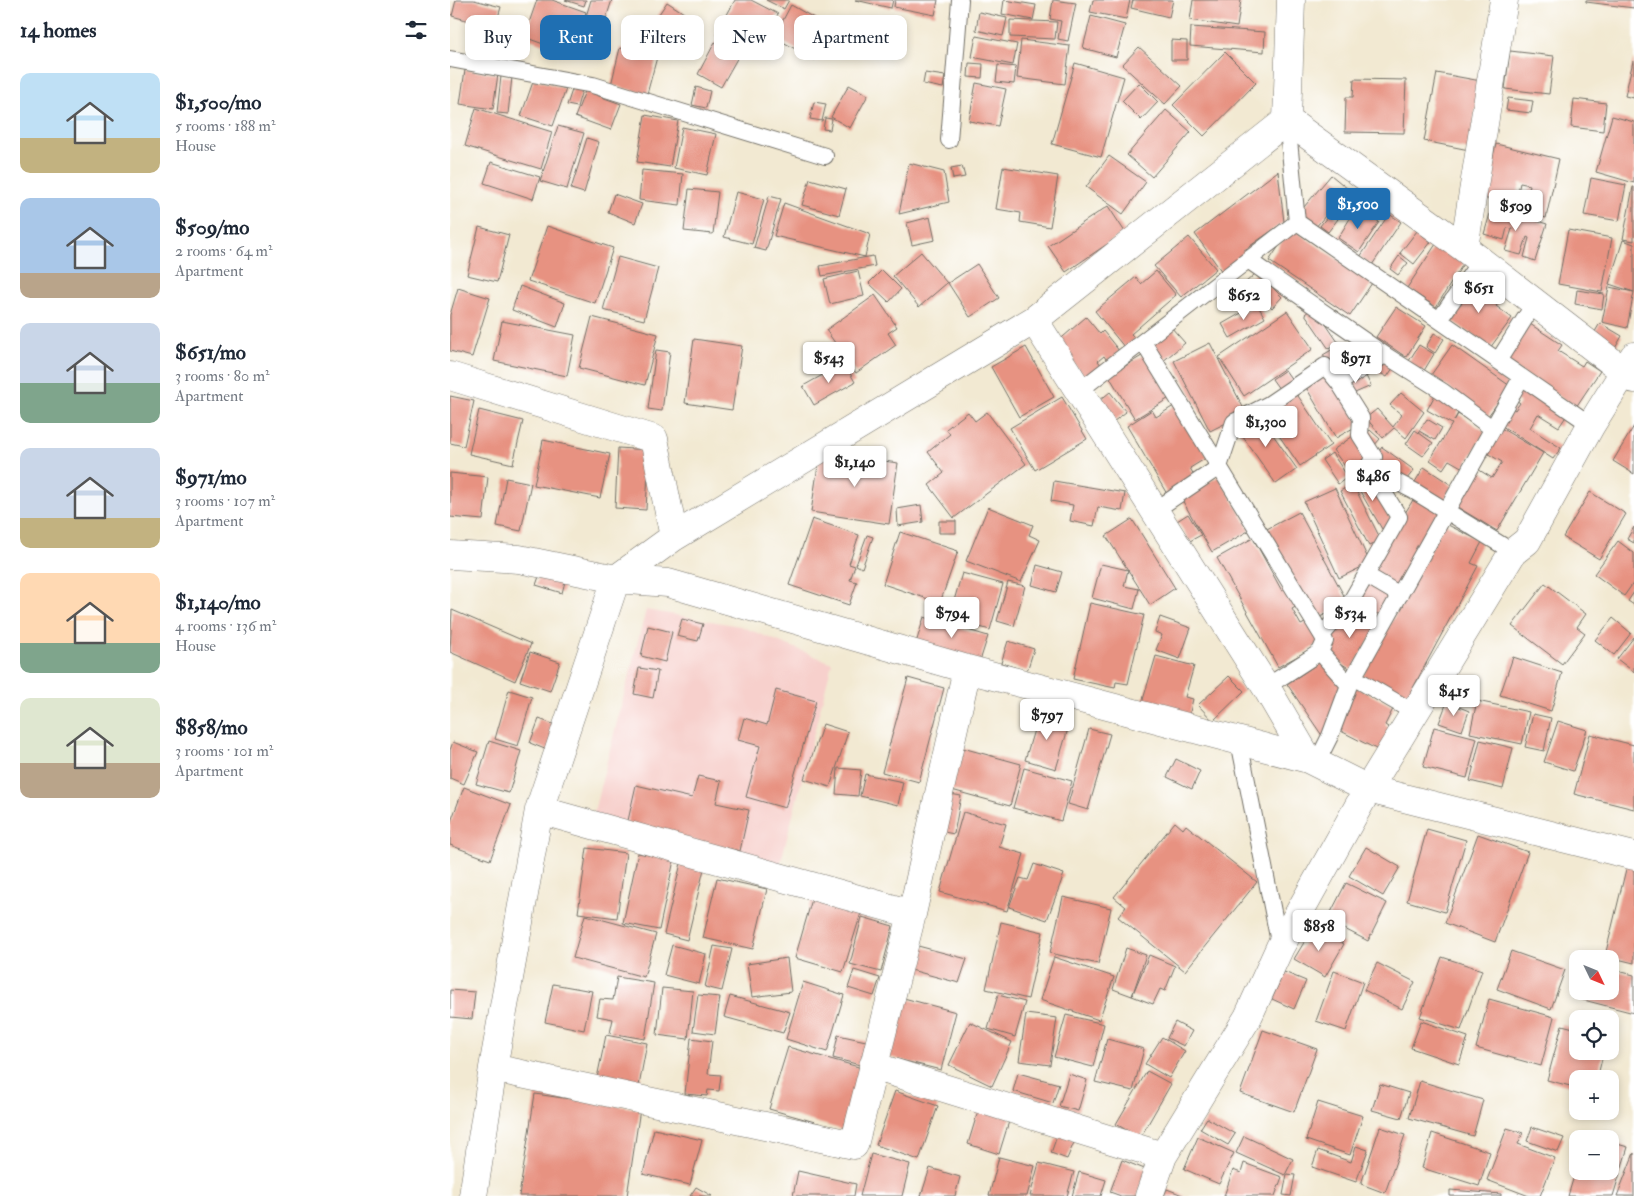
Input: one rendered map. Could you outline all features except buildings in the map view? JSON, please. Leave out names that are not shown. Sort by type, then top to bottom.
[{"type":"street","points":[[473,1196],[493,1068],[539,810],[616,579],[674,537],[1034,320],[1287,120],[1291,0]]},
{"type":"street","points":[[1472,254],[1504,0]]},
{"type":"street","points":[[1150,1196],[1163,1156],[1248,1017],[1280,947],[1368,789],[1513,552],[1527,540],[1591,425],[1631,369],[1534,304],[1472,254],[1287,120]]},
{"type":"street","points":[[1034,320],[1266,688],[1308,759]]},
{"type":"street","points":[[450,376],[654,439],[674,537]]},
{"type":"street","points":[[450,556],[519,559],[616,579],[668,583],[968,669],[1308,759],[1368,789],[1634,856]]},
{"type":"street","points":[[493,1068],[854,1145],[912,914],[968,669]]},
{"type":"street","points":[[539,810],[912,914]]},
{"type":"street","points":[[873,1066],[1163,1156]]},
{"type":"lane","points":[[949,140],[960,0]]},
{"type":"lane","points":[[450,59],[592,86],[825,156]]},
{"type":"lane","points":[[1287,120],[1297,222],[1591,425]]},
{"type":"lane","points":[[1079,391],[1297,222]]},
{"type":"lane","points":[[1439,320],[1472,254]]},
{"type":"lane","points":[[1248,260],[1385,355],[1442,391],[1493,429]]},
{"type":"lane","points":[[1498,361],[1534,304]]},
{"type":"lane","points":[[1143,342],[1325,641],[1320,652],[1266,688]]},
{"type":"lane","points":[[1339,383],[1385,355]]},
{"type":"lane","points":[[1154,511],[1219,467],[1234,422],[1269,404],[1325,366],[1339,383],[1361,418],[1360,435],[1374,457],[1368,467]]},
{"type":"lane","points":[[1308,759],[1320,756],[1330,736],[1351,681],[1521,378]]},
{"type":"lane","points":[[1322,635],[1350,603],[1399,517],[1368,467]]},
{"type":"lane","points":[[1368,467],[1513,552]]},
{"type":"lane","points":[[1366,575],[1400,595]]},
{"type":"lane","points":[[1320,652],[1351,681],[1415,713]]},
{"type":"lane","points":[[1239,741],[1280,947]]},
{"type":"shaded area","points":[[646,610],[740,626],[832,663],[780,865],[592,819]]}]
